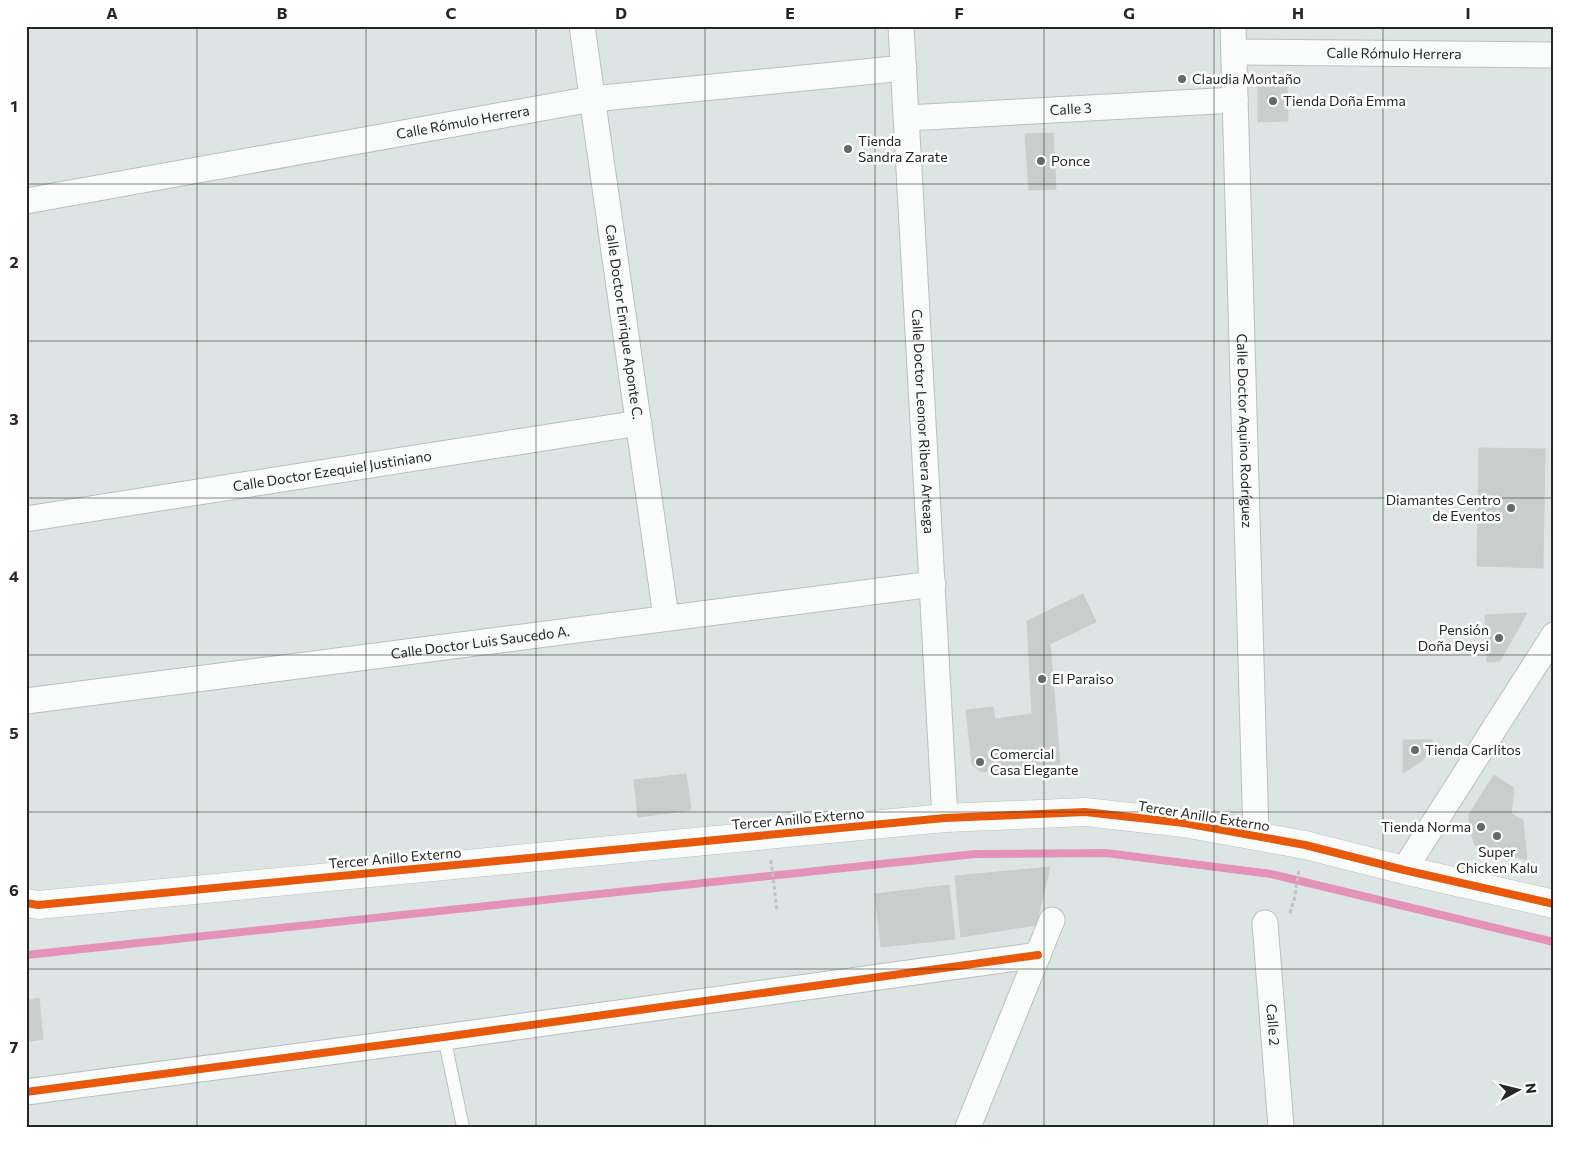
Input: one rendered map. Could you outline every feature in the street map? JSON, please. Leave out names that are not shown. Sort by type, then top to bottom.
[{"type":"street","name":"Calle Doctor Enrique Aponte C.","points":[[582,26],[666,618]]},
{"type":"street","name":"Calle Doctor Leonor Ribera Arteaga","points":[[901,26],[945,818]]},
{"type":"street","name":"Calle Doctor Aquino Rodríguez","points":[[1233,26],[1256,836]]},
{"type":"street","name":"Calle Rómulo Herrera","points":[[1234,52],[1554,55]]},
{"type":"street","name":"Calle Rómulo Herrera","points":[[26,200],[592,99],[904,68]]},
{"type":"street","name":"Calle 3","points":[[907,118],[1235,100]]},
{"type":"street","name":"Calle Doctor Ezequiel Justiniano","points":[[26,519],[639,422]]},
{"type":"street","name":"Calle Doctor Luis Saucedo A.","points":[[26,701],[933,584]]},
{"type":"street","points":[[1404,870],[1554,635]]},
{"type":"street","name":"Tercer Anillo Externo","points":[[30,906],[945,818],[1085,812],[1184,822],[1305,845],[1404,870],[1554,904]]},
{"type":"street","points":[[968,1127],[1052,920]]},
{"type":"street","name":"Calle 2","points":[[1265,923],[1280,1127]]},
{"type":"street","points":[[26,1092],[444,1037],[1038,955]]},
{"type":"lane","points":[[444,1037],[463,1127]]},
{"type":"path","points":[[771,857],[777,911]]},
{"type":"path","points":[[1294,900],[1299,866]]},
{"type":"building","name":"Tienda Doña Emma","points":[[1258,81],[1287,81],[1288,121],[1258,122]]},
{"type":"building","name":"Ponce","points":[[1053,133],[1056,189],[1029,190],[1025,134]]},
{"type":"building","name":"Diamantes Centro de Eventos","points":[[1479,448],[1545,449],[1543,568],[1477,566]]},
{"type":"building","name":"El Paraiso","points":[[1083,594],[1096,622],[1050,644],[1060,764],[1039,765],[1032,714],[1027,621]]},
{"type":"building","name":"Pensión Doña Deysi","points":[[1527,613],[1500,661],[1487,662],[1485,615]]},
{"type":"building","points":[[993,707],[995,719],[1032,714],[1039,765],[981,772],[972,764],[966,710]]},
{"type":"building","name":"Tienda Carlitos","points":[[1403,740],[1433,740],[1423,760],[1403,773]]},
{"type":"building","points":[[686,774],[691,810],[638,817],[634,780]]},
{"type":"building","points":[[1494,775],[1514,788],[1511,814],[1523,820],[1527,860],[1475,845],[1470,831],[1469,814]]},
{"type":"building","points":[[1050,867],[1036,925],[961,937],[955,876]]},
{"type":"building","points":[[949,885],[955,939],[881,947],[875,894]]},
{"type":"building","points":[[39,998],[43,1039],[26,1042],[26,1001]]},
{"type":"waterway","points":[[26,955],[975,854],[1106,853],[1271,874],[1554,942]]},
{"type":"cycle path","points":[[26,903],[38,905],[945,818],[1085,812],[1184,823],[1305,845],[1404,870],[1554,904]]},
{"type":"cycle path","points":[[26,1092],[444,1037],[1038,955]]},
{"type":"place","name":"Claudia Montaño","points":[[1182,79]]},
{"type":"place","name":"Tienda Doña Emma","points":[[1273,101]]},
{"type":"place","name":"Tienda Sandra Zarate","points":[[848,149]]},
{"type":"place","name":"Ponce","points":[[1041,161]]},
{"type":"place","name":"Diamantes Centro de Eventos","points":[[1511,508]]},
{"type":"place","name":"Pensión Doña Deysi","points":[[1499,638]]},
{"type":"place","name":"El Paraiso","points":[[1042,679]]},
{"type":"place","name":"Tienda Carlitos","points":[[1415,750]]},
{"type":"place","name":"Comercial Casa Elegante","points":[[980,762]]},
{"type":"place","name":"Tienda Norma","points":[[1481,827]]},
{"type":"place","name":"Super Chicken Kalu","points":[[1497,836]]}]
